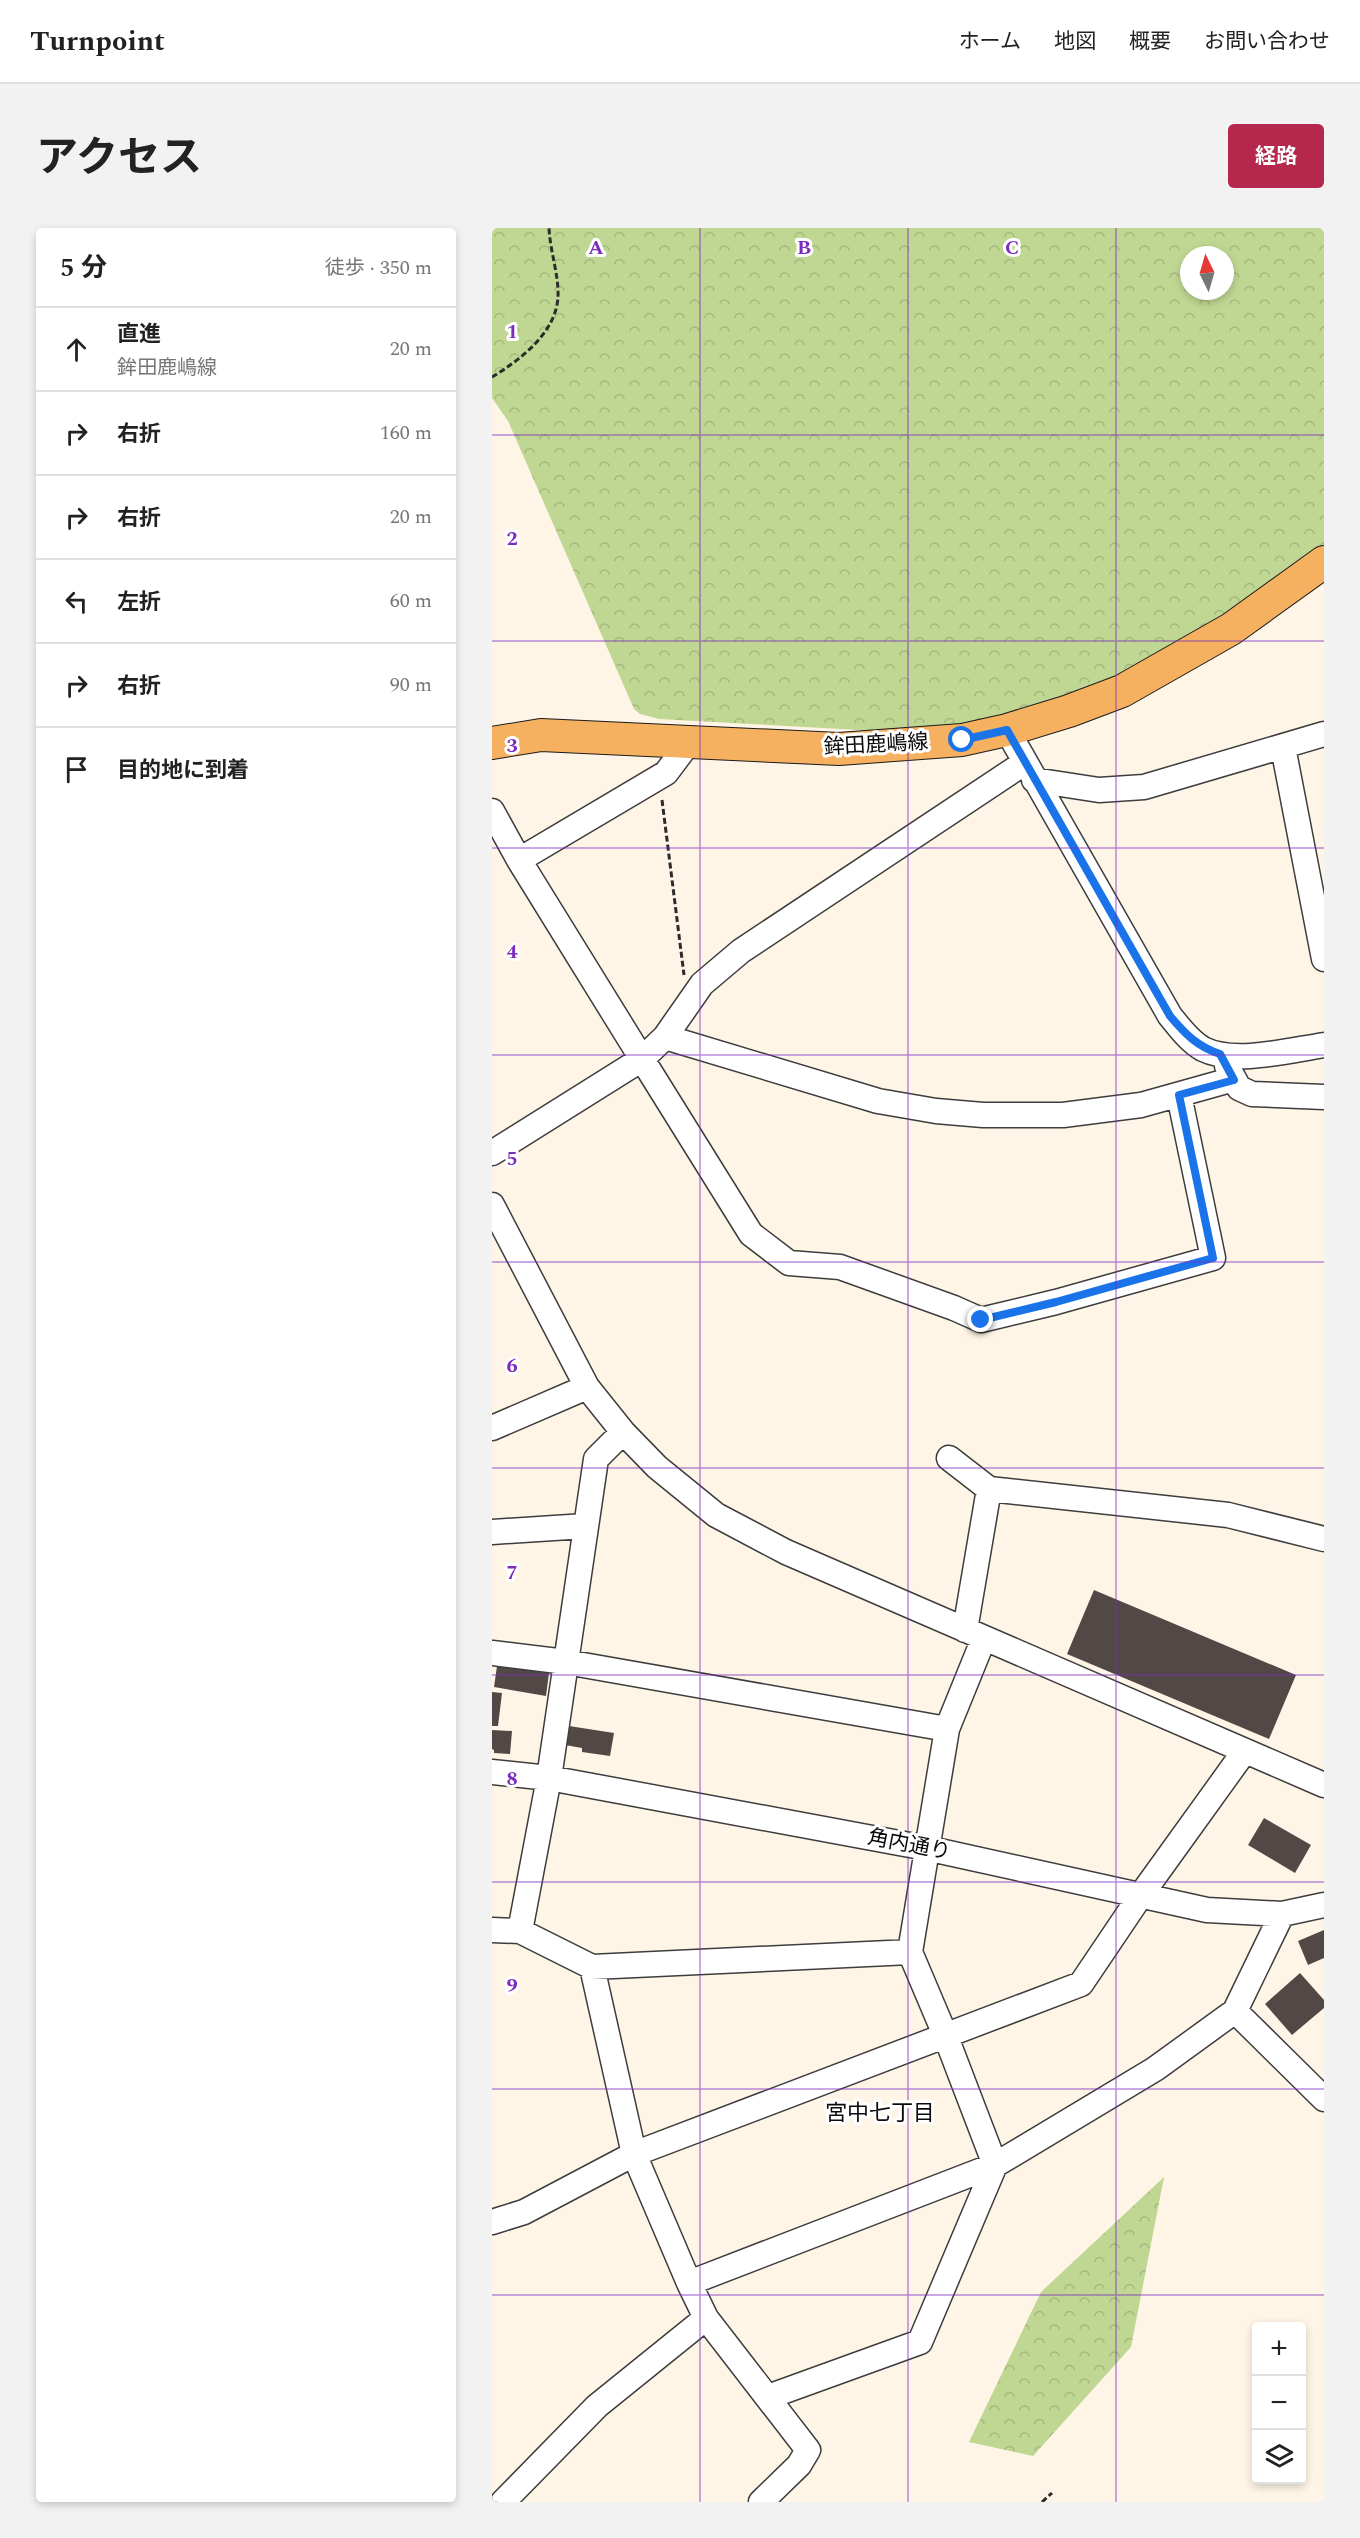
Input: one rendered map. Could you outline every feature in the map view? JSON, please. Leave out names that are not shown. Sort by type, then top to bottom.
[{"type":"main road","name":"鉾田鹿嶋線","points":[[492,743],[541,735],[839,749],[962,740],[1007,730],[1069,711],[1122,691],[1231,629],[1324,562]]},
{"type":"street","points":[[1007,730],[1170,1016],[1184,1033],[1203,1049],[1220,1054],[1250,1056],[1324,1045]]},
{"type":"street","points":[[492,1153],[642,1059],[665,1037],[702,984],[741,951],[858,875],[1029,772],[1099,790],[1144,787],[1324,734]]},
{"type":"street","points":[[519,860],[666,773],[690,741]]},
{"type":"street","points":[[1283,747],[1324,959]]},
{"type":"street","points":[[492,811],[519,860],[751,1234],[789,1263],[840,1267],[981,1320],[1056,1302],[1213,1258],[1179,1095]]},
{"type":"street","points":[[665,1037],[878,1101],[936,1111],[983,1115],[1063,1115],[1141,1105],[1234,1080]]},
{"type":"street","points":[[1220,1054],[1239,1088],[1252,1094],[1324,1097]]},
{"type":"street","points":[[494,1214],[587,1387],[623,1432],[657,1467],[716,1515],[786,1552],[1244,1752],[1320,1778]]},
{"type":"street","points":[[492,1428],[587,1387]]},
{"type":"street","points":[[520,1931],[549,1778],[596,1459],[623,1432]]},
{"type":"street","points":[[949,1458],[989,1489],[1228,1515],[1324,1539]]},
{"type":"street","points":[[768,2397],[920,2342],[995,2166],[946,2037],[910,1952],[947,1729],[974,1634],[989,1489]]},
{"type":"street","points":[[492,1532],[585,1526]]},
{"type":"street","points":[[492,1653],[566,1662],[947,1729]]},
{"type":"street","points":[[492,2222],[524,2212],[634,2154],[1081,1984],[1141,1895],[1244,1752]]},
{"type":"street","name":"角内通り","points":[[492,1772],[549,1778],[926,1848],[1208,1910],[1282,1914],[1324,1905]]},
{"type":"street","points":[[688,2283],[995,2166],[1155,2069],[1235,2011],[1282,1914]]},
{"type":"street","points":[[492,1930],[520,1931],[592,1967],[910,1952]]},
{"type":"street","points":[[592,1967],[634,2154],[688,2283],[706,2318],[808,2450],[799,2465],[761,2502]]},
{"type":"street","points":[[1235,2011],[1324,2099]]},
{"type":"street","points":[[503,2502],[597,2406],[706,2318]]},
{"type":"path","points":[[492,377],[510,365],[543,336],[555,313],[558,296],[549,228]]},
{"type":"path","points":[[659,777],[688,1003]]},
{"type":"path","points":[[1042,2502],[1052,2493]]},
{"type":"green space","points":[[492,228],[1324,228],[1324,548],[1230,618],[1116,682],[977,723],[915,733],[659,719],[640,714],[634,709],[508,421],[492,398]]},
{"type":"green space","points":[[1164,2177],[1131,2347],[1033,2456],[969,2442],[1041,2292]]},
{"type":"building","points":[[1094,1590],[1296,1675],[1269,1739],[1067,1654]]},
{"type":"building","points":[[497,1666],[549,1673],[546,1696],[494,1687]]},
{"type":"building","points":[[492,1692],[502,1693],[498,1726],[492,1726]]},
{"type":"building","points":[[569,1726],[614,1733],[610,1756],[582,1752],[582,1748],[565,1745]]},
{"type":"building","points":[[492,1730],[512,1731],[510,1754],[494,1753]]},
{"type":"building","points":[[1264,1818],[1311,1845],[1295,1873],[1248,1845]]},
{"type":"building","points":[[1324,1930],[1324,1958],[1308,1965],[1298,1941]]},
{"type":"building","points":[[1300,1973],[1324,2000],[1324,2008],[1292,2035],[1265,2004]]},
{"type":"district","name":"宮中七丁目","points":[[880,2113]]},
{"type":"route","points":[[962,740],[1007,730],[1170,1016],[1184,1033],[1203,1049],[1220,1054],[1234,1080],[1179,1095],[1213,1258],[1056,1302],[981,1320]]}]
